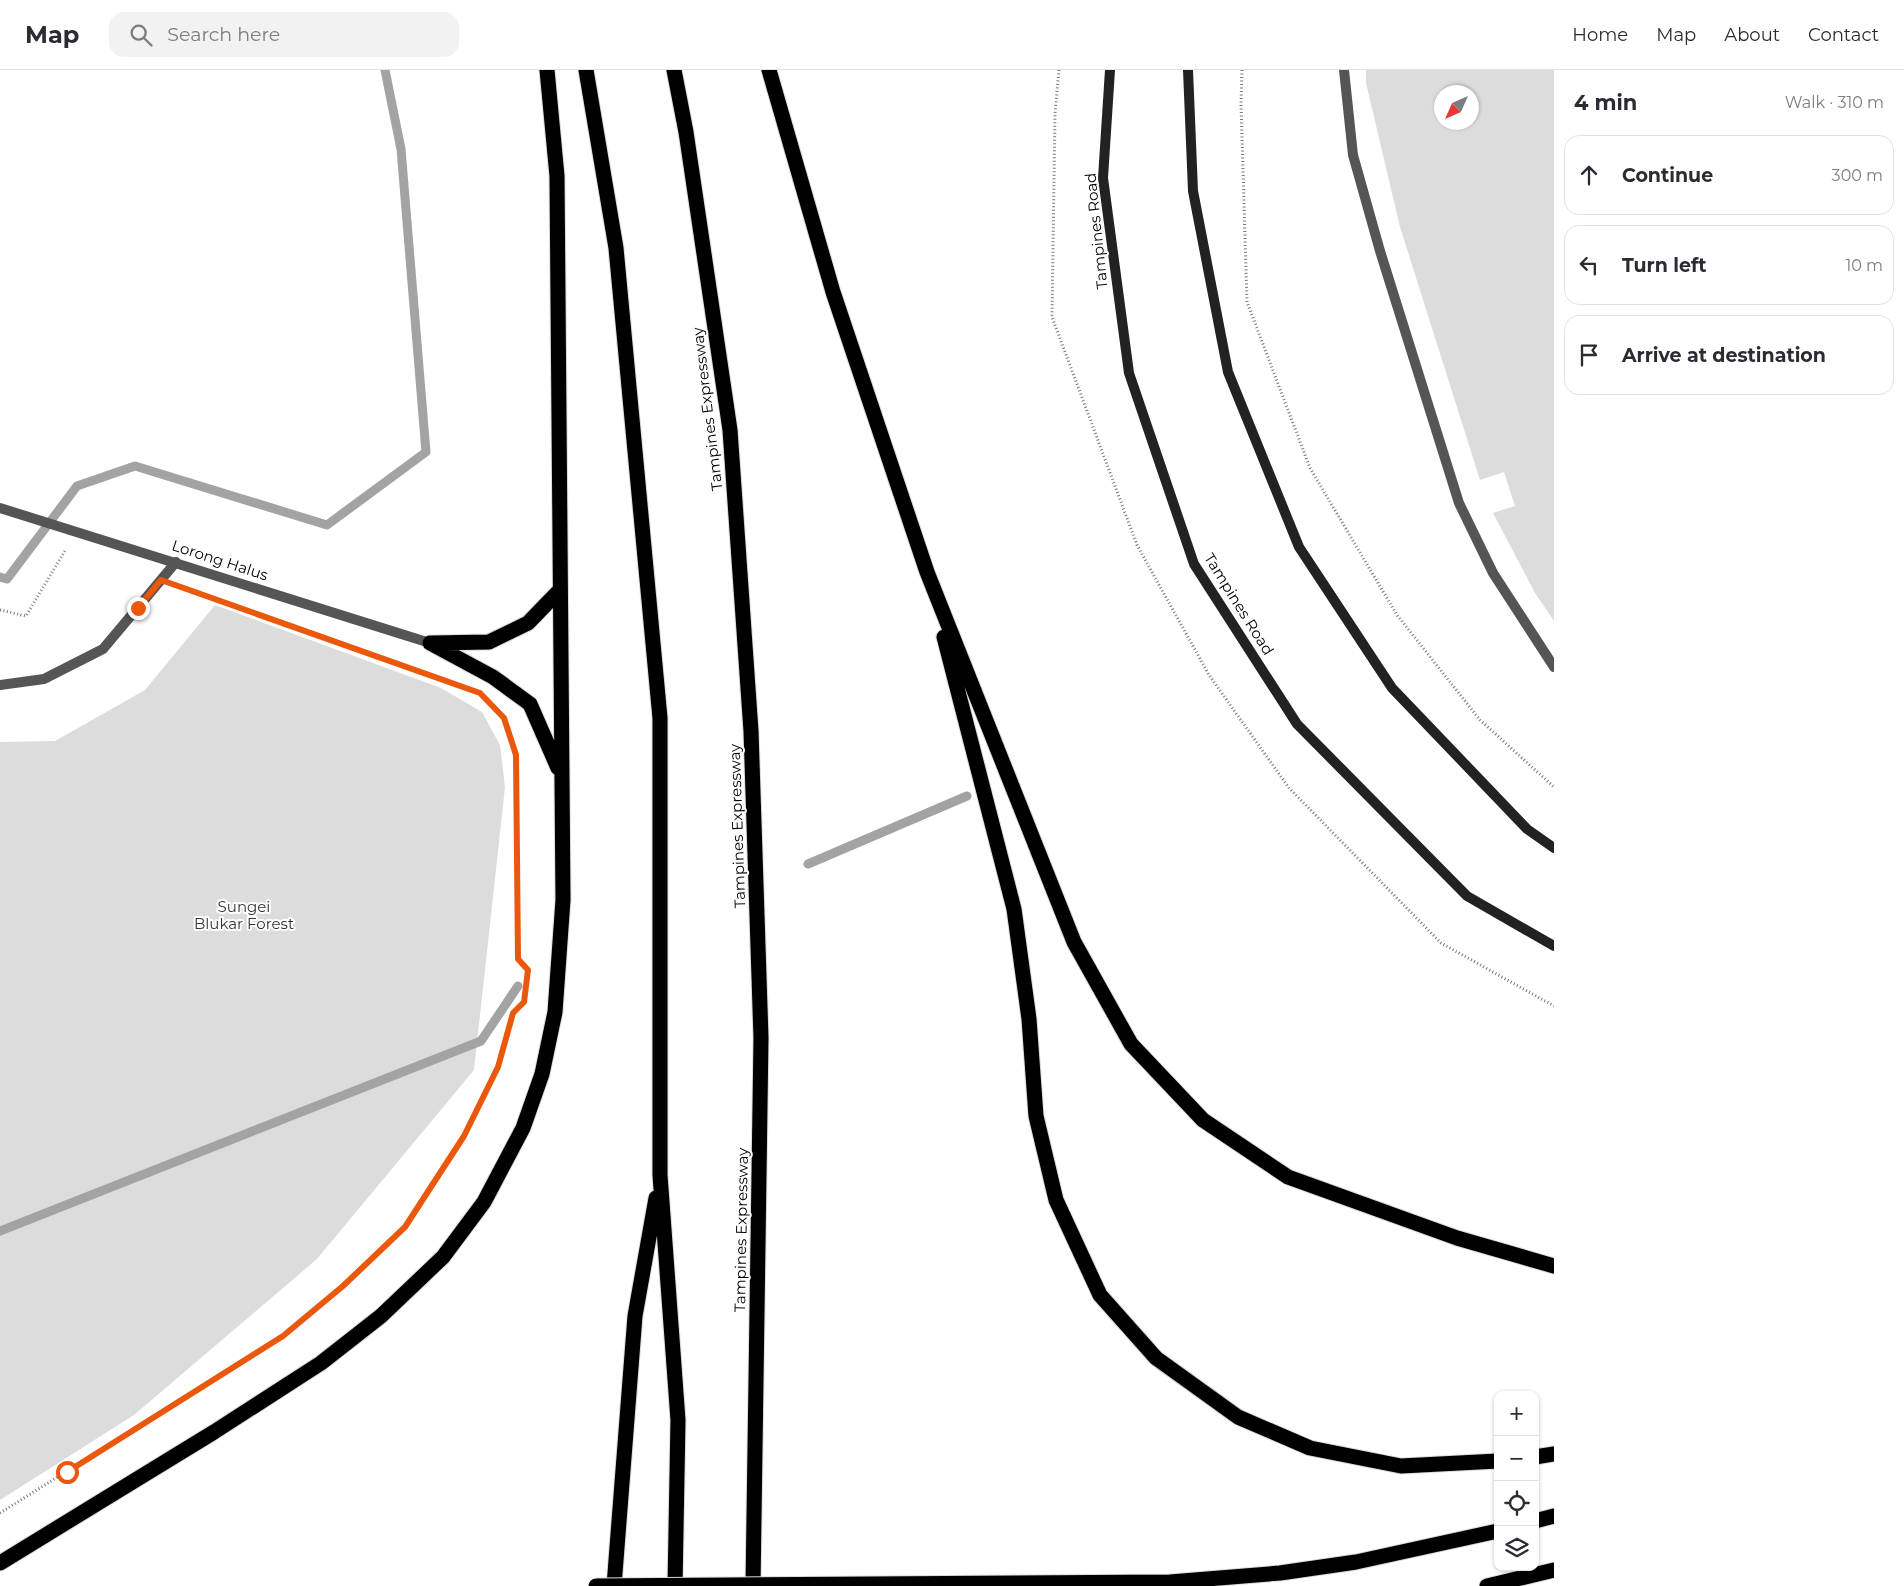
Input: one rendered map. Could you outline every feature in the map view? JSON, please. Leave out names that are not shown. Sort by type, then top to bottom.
[{"type":"highway","points":[[0,1563],[214,1432],[313,1368],[381,1316],[443,1257],[484,1202],[523,1128],[542,1074],[555,1012],[563,900],[557,176],[547,70]]},
{"type":"highway","points":[[586,70],[616,248],[660,718],[660,1175],[678,1420],[675,1586]]},
{"type":"highway","name":"Tampines Expressway","points":[[674,70],[687,141],[730,430],[751,732],[762,1038],[753,1586]]},
{"type":"highway","points":[[769,70],[833,292],[927,572],[1074,942],[1131,1044],[1203,1120],[1288,1177],[1457,1238],[1554,1266]]},
{"type":"highway","points":[[927,572],[1014,909],[1029,1019],[1036,1116],[1056,1200],[1100,1295],[1156,1358],[1238,1417],[1310,1448],[1401,1466],[1494,1461]]},
{"type":"highway","points":[[430,643],[490,642],[528,623],[559,591]]},
{"type":"highway","points":[[430,643],[493,677],[530,704],[561,774]]},
{"type":"highway","points":[[614,1586],[636,1316],[660,1175]]},
{"type":"highway","points":[[1539,1456],[1554,1454]]},
{"type":"highway","points":[[1539,1520],[1554,1516]]},
{"type":"highway","points":[[596,1586],[1170,1582],[1280,1574],[1346,1563],[1494,1532]]},
{"type":"highway","points":[[1487,1586],[1554,1570]]},
{"type":"main road","name":"Tampines Road","points":[[1110,70],[1103,178],[1129,373],[1194,564],[1297,724],[1467,896],[1554,946]]},
{"type":"main road","points":[[1188,70],[1194,191],[1228,372],[1299,547],[1392,688],[1527,829],[1554,848]]},
{"type":"street","points":[[1344,70],[1353,155],[1380,251],[1459,503],[1493,573],[1554,667]]},
{"type":"street","name":"Lorong Halus","points":[[0,508],[63,526],[430,643]]},
{"type":"street","points":[[0,685],[44,679],[103,649],[176,562]]},
{"type":"path","points":[[1242,70],[1241,103],[1247,302],[1310,468],[1398,615],[1480,720],[1554,787]]},
{"type":"path","points":[[0,610],[26,616],[77,531]]},
{"type":"path","points":[[217,600],[452,683]]},
{"type":"path","points":[[0,1514],[283,1336],[343,1286],[405,1227],[464,1136],[498,1067],[513,1013],[524,1002],[528,970],[518,959],[516,755],[504,718],[492,705]]},
{"type":"green space","points":[[1366,70],[1554,70],[1554,621],[1535,593],[1493,513],[1515,506],[1504,472],[1480,480],[1400,227],[1366,83]]},
{"type":"green space","name":"Sungei Blukar Forest","points":[[215,605],[441,688],[482,712],[500,745],[505,787],[474,1070],[317,1259],[134,1415],[0,1500],[0,742],[55,741],[145,690]]},
{"type":"waterway","points":[[0,577],[7,579],[77,486],[135,466],[327,525],[426,452],[401,149],[385,70]]},
{"type":"waterway","points":[[808,864],[967,796]]},
{"type":"waterway","points":[[0,1231],[481,1041],[518,986]]},
{"type":"route","points":[[67,1472],[283,1336],[343,1286],[405,1227],[464,1136],[498,1067],[513,1013],[524,1002],[528,970],[518,959],[516,755],[504,718],[480,693],[161,580],[138,608]]}]
